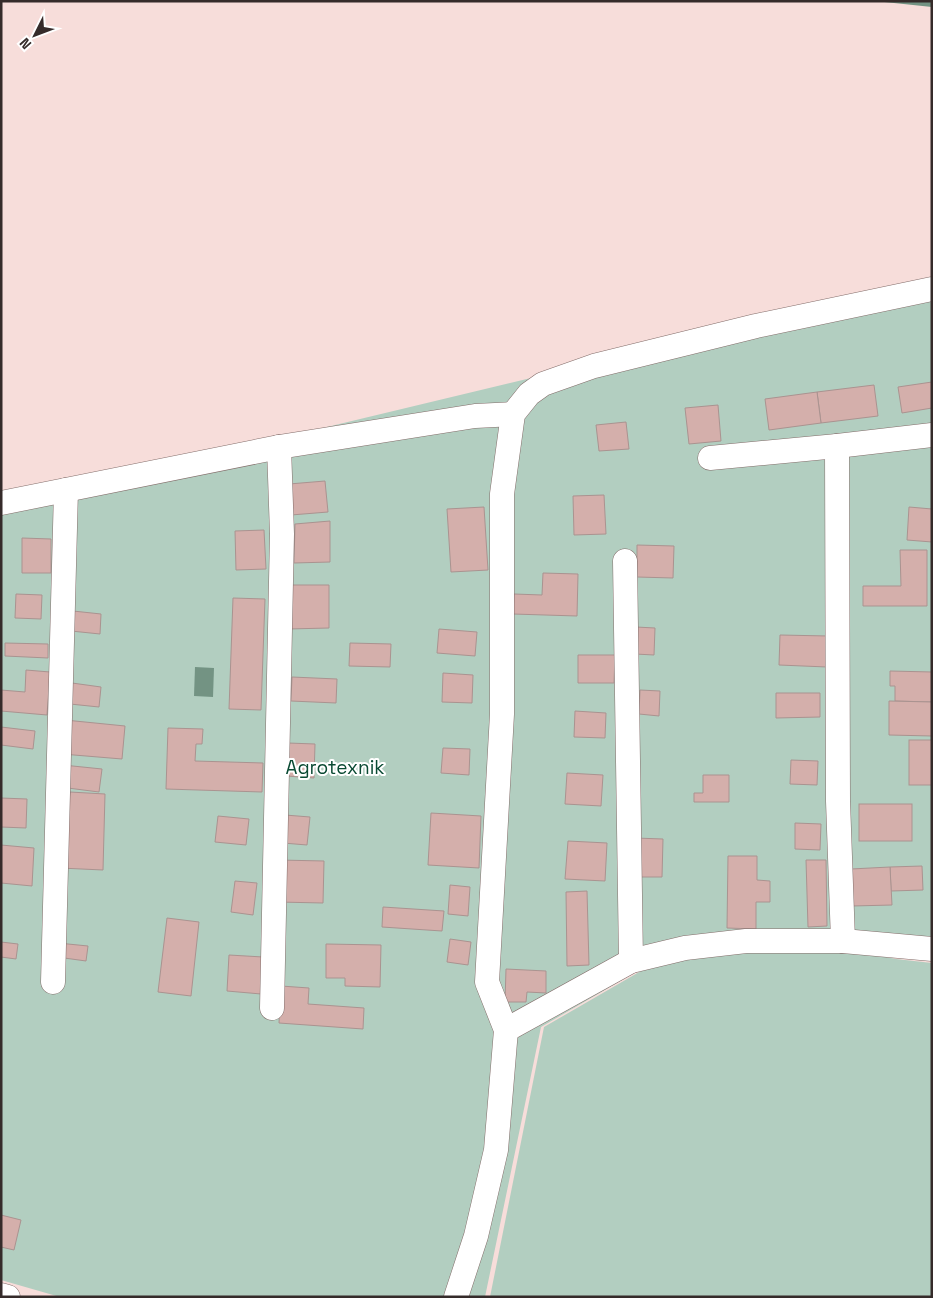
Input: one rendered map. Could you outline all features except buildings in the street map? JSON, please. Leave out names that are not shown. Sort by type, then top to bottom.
[{"type":"street","points":[[456,1297],[476,1236],[496,1150],[506,1030],[487,982],[502,714],[502,494],[513,414],[529,394],[543,384],[586,369],[756,326],[932,289]]},
{"type":"street","points":[[1,503],[279,447],[475,416],[513,414]]},
{"type":"street","points":[[713,464],[837,446],[932,435]]},
{"type":"street","points":[[837,446],[838,801],[843,942]]},
{"type":"street","points":[[272,1008],[282,534],[279,447]]},
{"type":"street","points":[[53,982],[66,490]]},
{"type":"street","points":[[625,561],[631,962]]},
{"type":"street","points":[[506,1030],[631,962],[685,948],[746,940],[843,942],[932,949]]},
{"type":"street","points":[[1,1295],[8,1297]]},
{"type":"green space","name":"Agrotexnik","points":[[932,282],[932,957],[835,943],[655,961],[541,1027],[485,1297],[60,1297],[1,1280],[1,505]]},
{"type":"green space","points":[[832,946],[896,959],[932,963],[932,1297],[490,1297],[544,1027],[653,964],[731,948]]},
{"type":"shaded area","points":[[875,1],[932,1],[932,7]]},
{"type":"shaded area","points":[[195,667],[214,668],[213,697],[194,696]]}]
